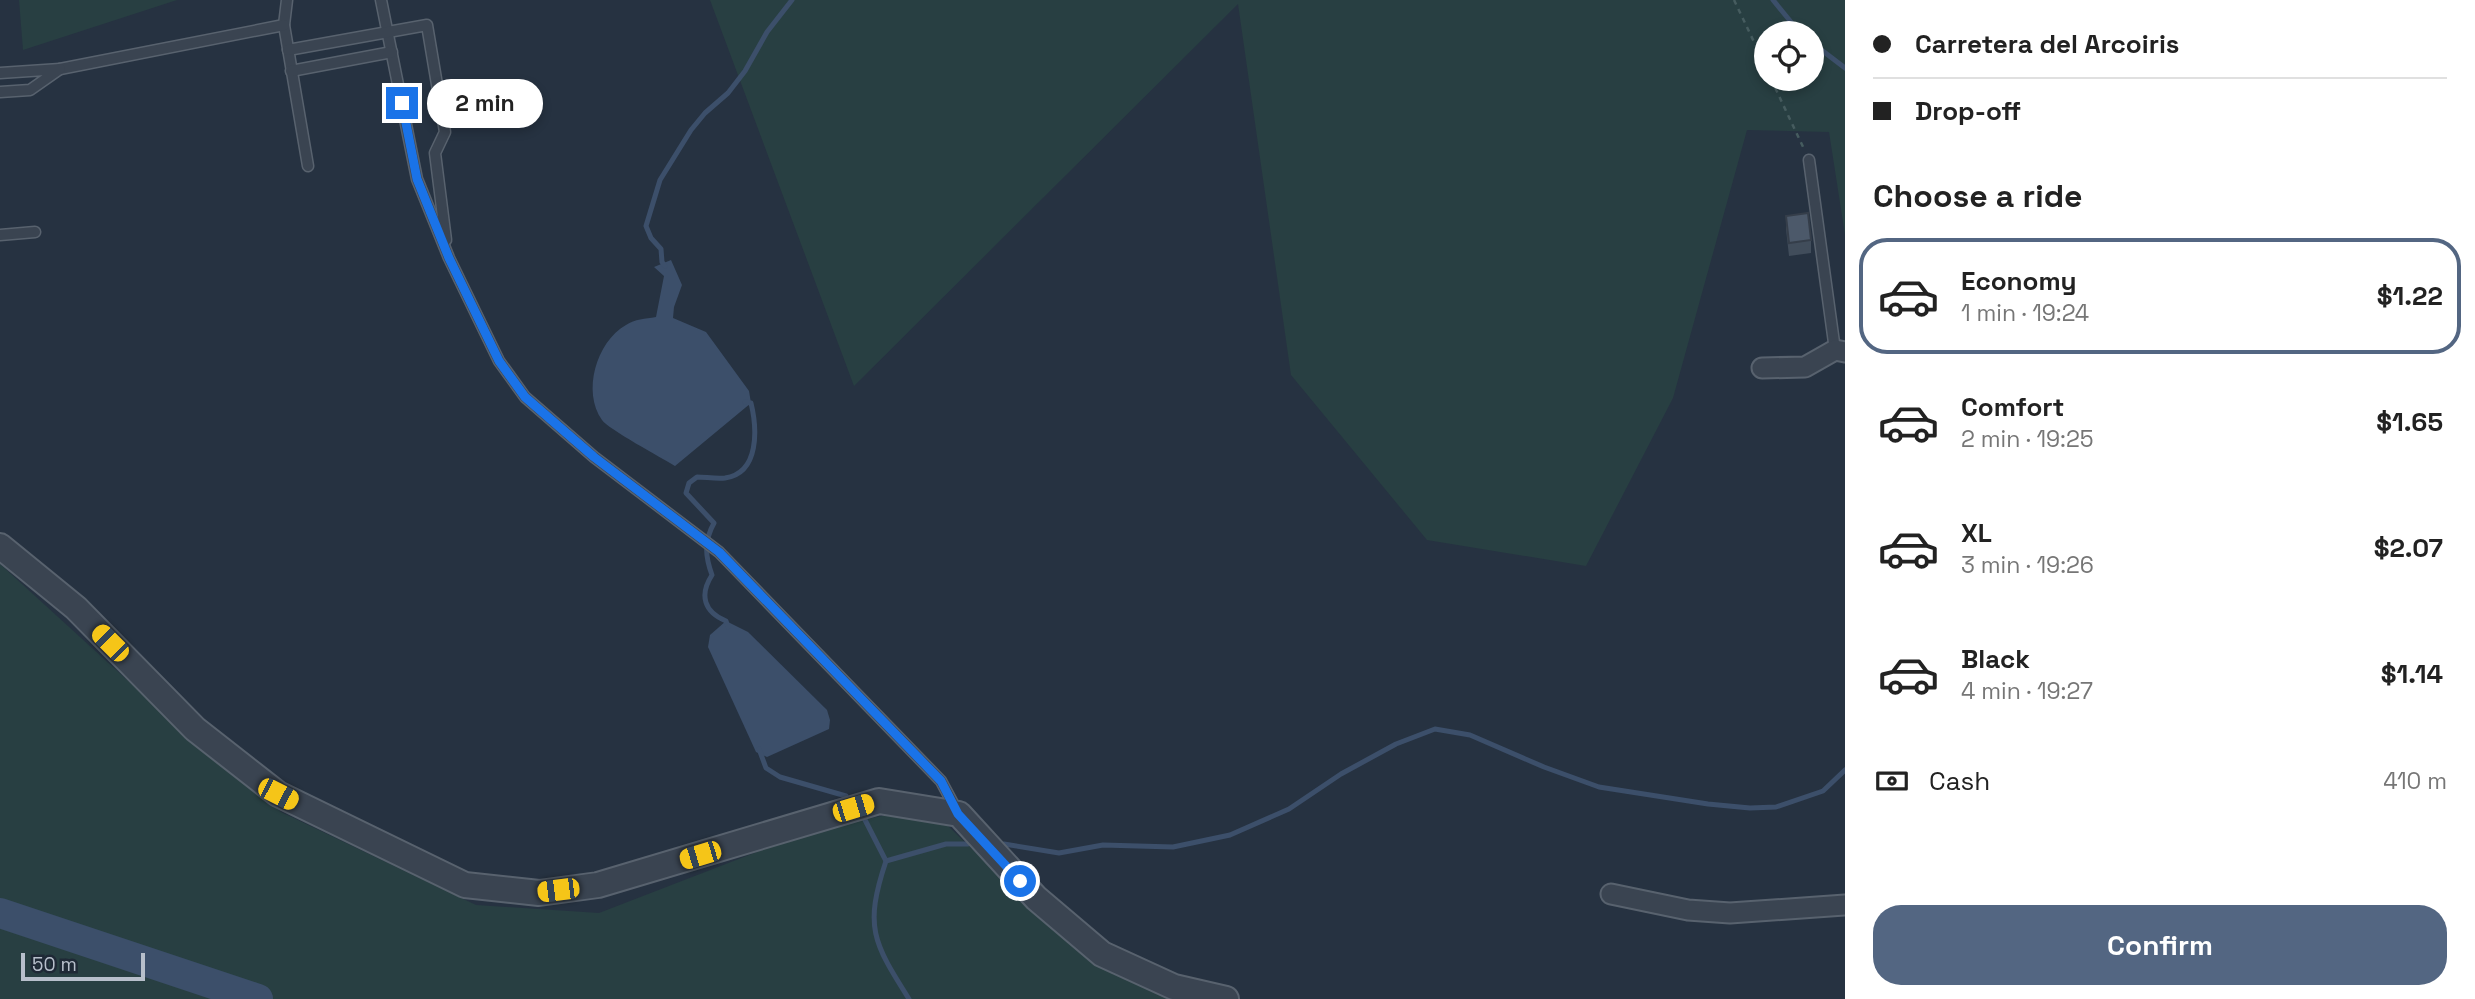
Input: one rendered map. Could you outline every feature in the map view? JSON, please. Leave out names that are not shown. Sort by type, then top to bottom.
[{"type":"street","points":[[1762,368],[1805,367],[1840,351]]},
{"type":"street","points":[[0,546],[76,608],[195,729],[278,794],[465,885],[539,893],[598,886],[879,801],[958,814],[1036,898],[1102,954],[1174,987],[1226,999]]},
{"type":"street","points":[[1611,894],[1688,910],[1730,913],[1845,905]]},
{"type":"lane","points":[[287,0],[284,25],[308,166]]},
{"type":"lane","points":[[381,0],[417,179],[449,258],[499,361],[525,397],[594,457],[716,550],[941,781],[958,814]]},
{"type":"lane","points":[[288,50],[427,24],[445,132],[435,153],[449,258]]},
{"type":"lane","points":[[0,73],[60,69],[284,25]]},
{"type":"lane","points":[[291,71],[392,52]]},
{"type":"lane","points":[[0,92],[30,90],[60,69]]},
{"type":"lane","points":[[1809,160],[1840,351]]},
{"type":"lane","points":[[0,235],[35,232]]},
{"type":"path","points":[[1734,0],[1754,42]]},
{"type":"path","points":[[1777,91],[1809,160]]},
{"type":"green space","points":[[19,0],[177,0],[23,50]]},
{"type":"green space","points":[[710,0],[1845,0],[1845,235],[1829,132],[1747,130],[1673,398],[1586,566],[1427,540],[1291,375],[1238,4],[854,386]]},
{"type":"green space","points":[[0,564],[126,679],[281,812],[476,905],[599,913],[822,827],[893,814],[948,826],[1083,955],[1177,999],[0,999]]},
{"type":"water","points":[[671,260],[682,285],[673,318],[706,332],[749,391],[751,403],[675,466],[606,424],[596,409],[593,396],[595,368],[607,343],[629,323],[656,317],[664,276],[654,267]]},
{"type":"water","points":[[726,621],[748,632],[827,710],[829,729],[767,757],[756,752],[708,647],[710,635]]},
{"type":"building","points":[[1808,213],[1811,240],[1789,243],[1786,216]]},
{"type":"waterway","points":[[665,266],[661,249],[651,238],[646,226],[660,180],[691,130],[705,113],[728,93],[745,71],[767,32],[792,0]]},
{"type":"waterway","points":[[1773,0],[1790,21]]},
{"type":"waterway","points":[[1824,52],[1845,68]]},
{"type":"waterway","points":[[728,627],[726,621],[708,608],[705,596],[712,575],[707,549],[708,536],[714,523],[686,493],[689,483],[697,477],[725,478],[745,468],[755,436],[751,403],[745,402]]},
{"type":"waterway","points":[[1004,844],[1059,853],[1103,845],[1173,847],[1230,835],[1289,809],[1341,774],[1396,744],[1435,729],[1470,735],[1599,787],[1708,804],[1750,808],[1776,807],[1823,791],[1845,770]]},
{"type":"waterway","points":[[759,749],[766,768],[780,777],[846,796]]},
{"type":"waterway","points":[[862,814],[886,861]]},
{"type":"waterway","points":[[909,999],[887,963],[876,933],[875,902],[886,861],[946,844],[968,844]]},
{"type":"waterway","points":[[0,913],[258,999]]},
{"type":"route","points":[[402,103],[417,179],[449,258],[499,361],[525,397],[594,457],[719,552],[941,781],[958,814],[1020,881]]}]
